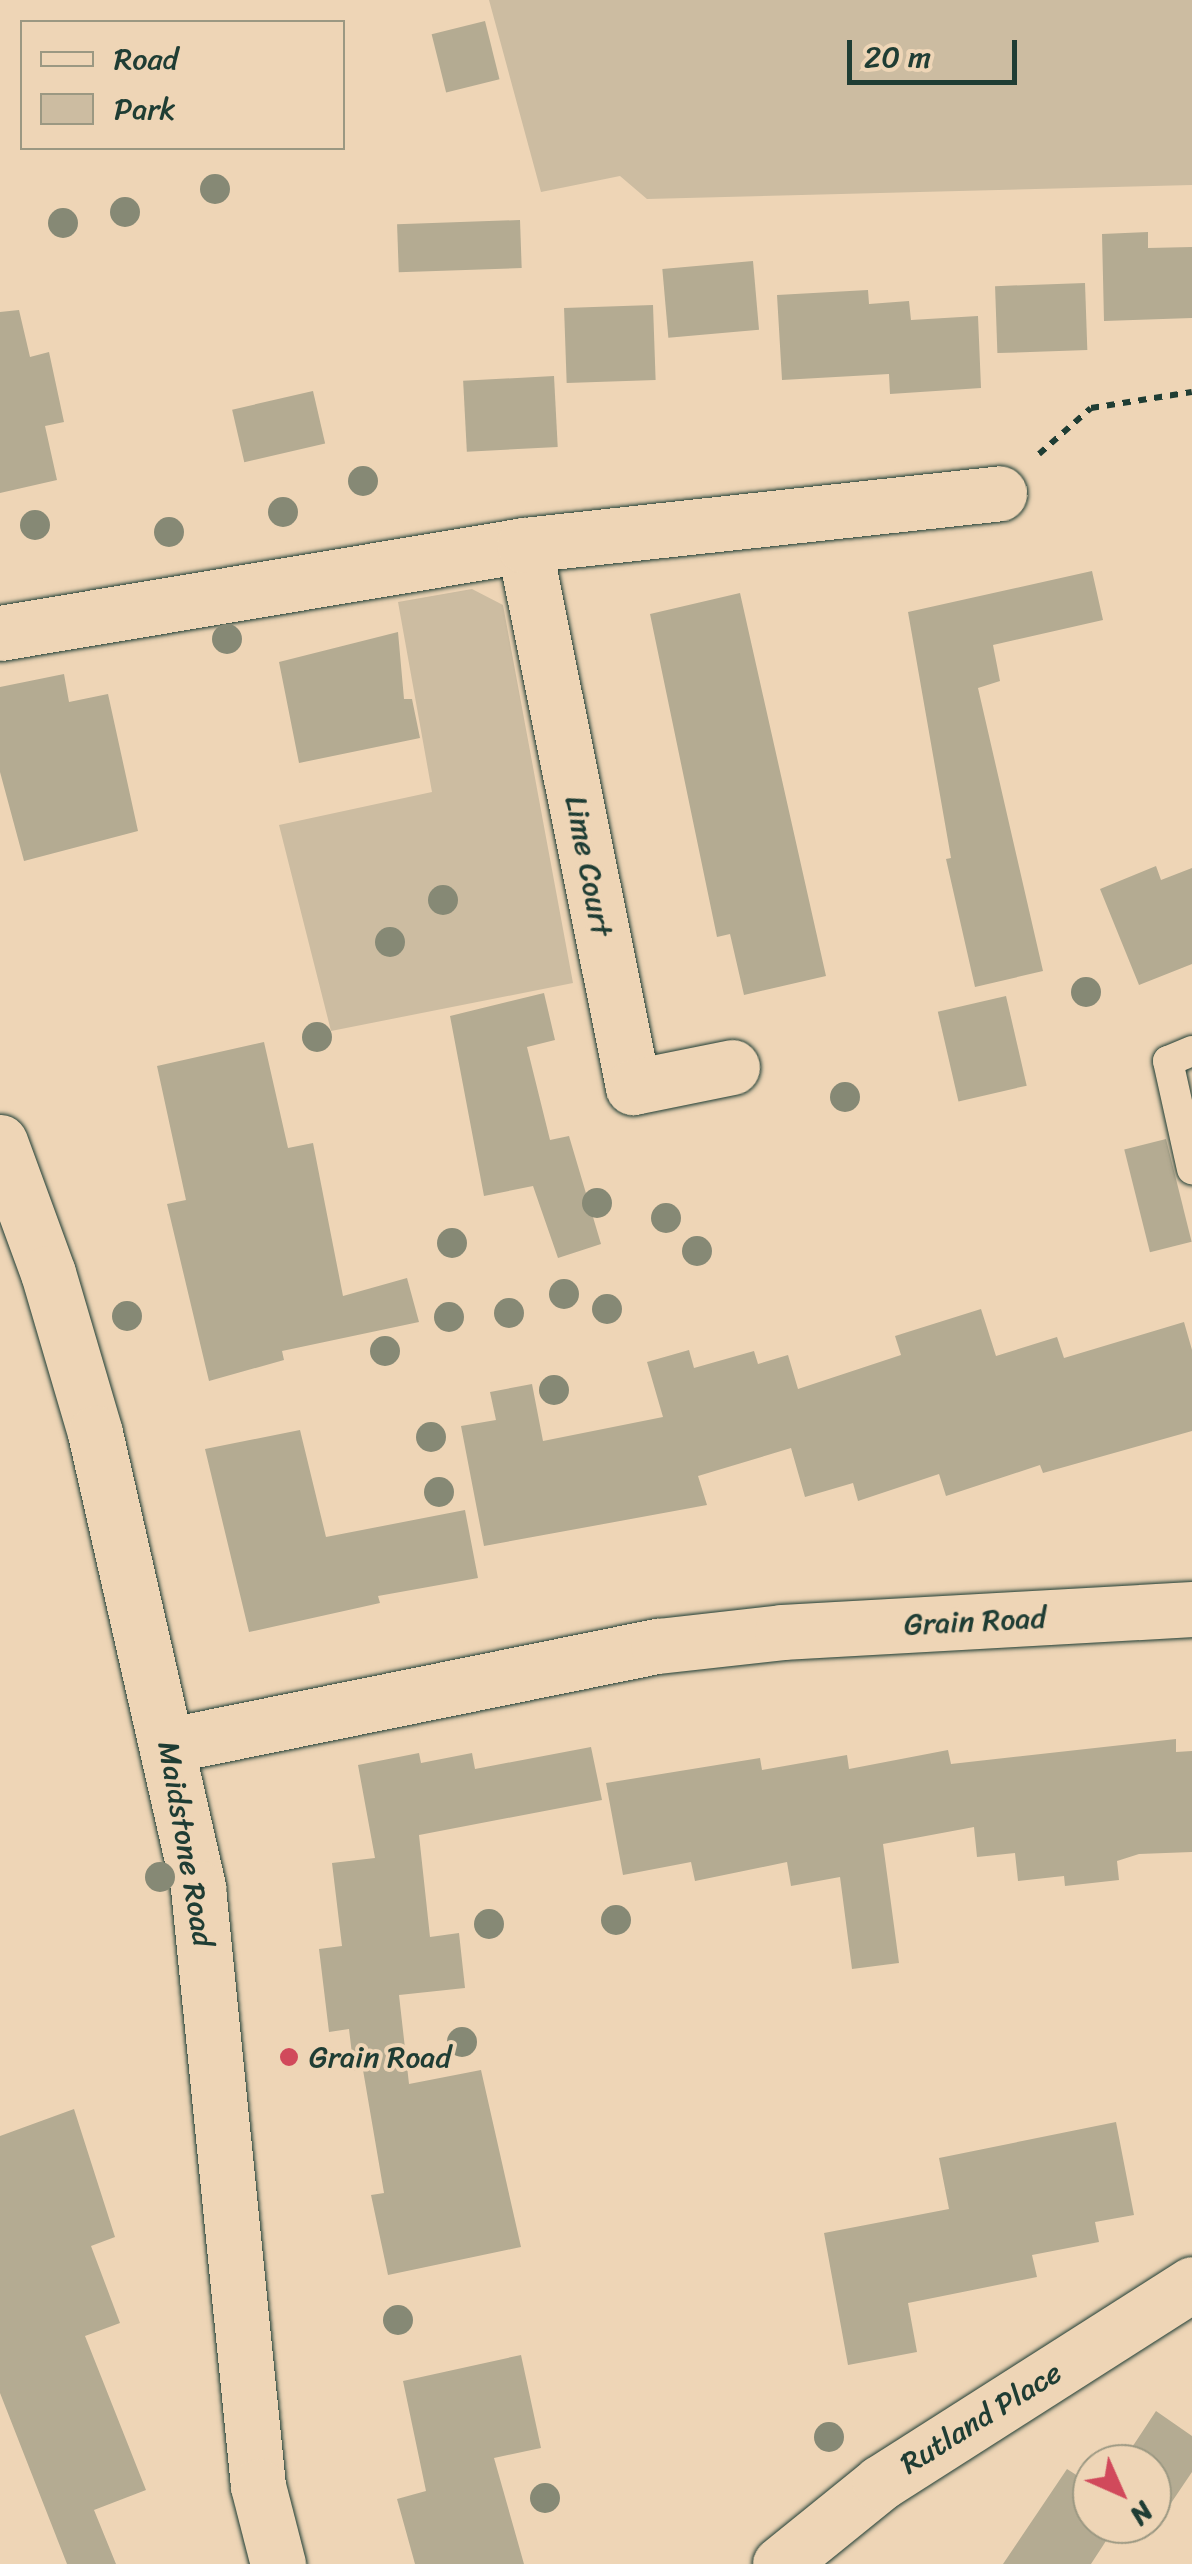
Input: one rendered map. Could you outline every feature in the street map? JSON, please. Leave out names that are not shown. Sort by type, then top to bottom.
[{"type":"street","points":[[0,633],[524,545],[999,493]]},
{"type":"street","name":"Lime Court","points":[[524,545],[633,1088],[732,1067]]},
{"type":"street","name":"Maidstone Road","points":[[0,1142],[48,1273],[95,1433],[170,1745],[198,1888],[258,2486],[278,2564]]},
{"type":"street","name":"Grain Road","points":[[170,1745],[658,1646],[782,1632],[1192,1609]]},
{"type":"street","name":"Rutland Place","points":[[780,2564],[880,2482],[1192,2284]]},
{"type":"lane","points":[[1192,1051],[1168,1060],[1192,1169]]},
{"type":"path","points":[[999,493],[1091,408],[1192,392]]},
{"type":"green space","points":[[489,0],[1192,0],[1192,185],[647,199],[620,176],[541,192]]},
{"type":"green space","points":[[472,589],[503,605],[573,983],[331,1031],[279,825],[432,792],[398,602]]},
{"type":"building","points":[[485,21],[500,79],[446,93],[432,34]]},
{"type":"building","points":[[520,220],[522,268],[399,272],[397,224]]},
{"type":"building","points":[[1148,232],[1148,248],[1192,247],[1192,318],[1104,321],[1102,234]]},
{"type":"building","points":[[753,261],[759,330],[668,338],[662,269]]},
{"type":"building","points":[[1085,283],[1087,350],[997,353],[995,286]]},
{"type":"building","points":[[868,290],[869,304],[909,301],[911,320],[978,316],[981,388],[890,394],[889,374],[782,380],[777,295]]},
{"type":"building","points":[[653,305],[656,380],[567,383],[564,308]]},
{"type":"building","points":[[19,310],[30,357],[49,352],[64,422],[45,426],[57,480],[0,493],[0,312]]},
{"type":"building","points":[[554,376],[558,447],[467,452],[463,381]]},
{"type":"building","points":[[313,391],[325,444],[244,462],[232,410]]},
{"type":"building","points":[[1092,571],[1103,620],[993,645],[1000,681],[978,688],[1043,971],[975,987],[946,859],[951,858],[908,612]]},
{"type":"building","points":[[740,593],[826,976],[744,995],[730,934],[717,937],[650,614]]},
{"type":"building","points":[[398,632],[404,699],[412,699],[420,738],[299,763],[279,662]]},
{"type":"building","points":[[64,674],[69,702],[108,694],[138,831],[24,861],[0,772],[0,687]]},
{"type":"building","points":[[1156,866],[1161,880],[1192,868],[1192,964],[1139,985],[1100,889]]},
{"type":"building","points":[[544,993],[555,1040],[527,1047],[550,1140],[569,1136],[601,1244],[558,1258],[533,1186],[484,1196],[450,1016]]},
{"type":"building","points":[[1006,996],[1027,1086],[958,1101],[938,1012]]},
{"type":"building","points":[[264,1042],[288,1148],[313,1143],[343,1296],[407,1278],[419,1322],[282,1351],[284,1360],[209,1381],[167,1204],[186,1200],[157,1066]]},
{"type":"building","points":[[1166,1139],[1192,1242],[1150,1252],[1124,1149]]},
{"type":"building","points":[[981,1309],[996,1356],[1057,1337],[1064,1358],[1184,1322],[1192,1350],[1192,1431],[1043,1473],[1040,1465],[946,1496],[939,1474],[858,1501],[853,1483],[805,1497],[791,1448],[698,1476],[707,1505],[484,1546],[461,1426],[496,1420],[490,1392],[532,1384],[543,1441],[663,1417],[647,1362],[689,1350],[694,1368],[754,1351],[758,1364],[788,1355],[798,1389],[901,1355],[895,1336]]},
{"type":"building","points":[[300,1430],[326,1537],[465,1510],[478,1578],[378,1596],[380,1603],[249,1632],[205,1449]]},
{"type":"building","points":[[1176,1739],[1176,1752],[1192,1751],[1192,1852],[1139,1854],[1117,1861],[1119,1880],[1065,1886],[1064,1876],[1018,1881],[1015,1853],[977,1857],[974,1827],[883,1844],[899,1963],[852,1969],[840,1877],[791,1886],[787,1862],[695,1881],[691,1862],[623,1875],[606,1783],[760,1758],[762,1770],[847,1755],[849,1769],[948,1750],[951,1764]]},
{"type":"building","points":[[591,1747],[602,1800],[419,1835],[430,1937],[459,1933],[465,1988],[399,1995],[409,2084],[481,2070],[521,2247],[388,2275],[371,2195],[384,2193],[363,2070],[354,2071],[349,2029],[329,2032],[319,1949],[342,1946],[332,1863],[375,1858],[358,1765],[419,1753],[421,1763],[472,1753],[475,1769]]},
{"type":"building","points":[[74,2109],[115,2237],[91,2246],[120,2323],[85,2336],[146,2490],[94,2510],[116,2564],[67,2564],[0,2393],[0,2136]]},
{"type":"building","points":[[1116,2122],[1134,2215],[1095,2222],[1099,2242],[1032,2255],[1037,2277],[908,2303],[917,2352],[848,2365],[824,2233],[949,2209],[939,2158]]},
{"type":"building","points":[[521,2355],[541,2448],[494,2458],[524,2564],[415,2564],[397,2499],[426,2491],[403,2381]]},
{"type":"building","points":[[1156,2411],[1192,2436],[1192,2472],[1172,2502],[1172,2444],[1134,2444]]},
{"type":"building","points":[[1067,2469],[1072,2472],[1072,2544],[1104,2544],[1091,2564],[1003,2564]]},
{"type":"place","name":"Grain Road","points":[[289,2057]]}]
